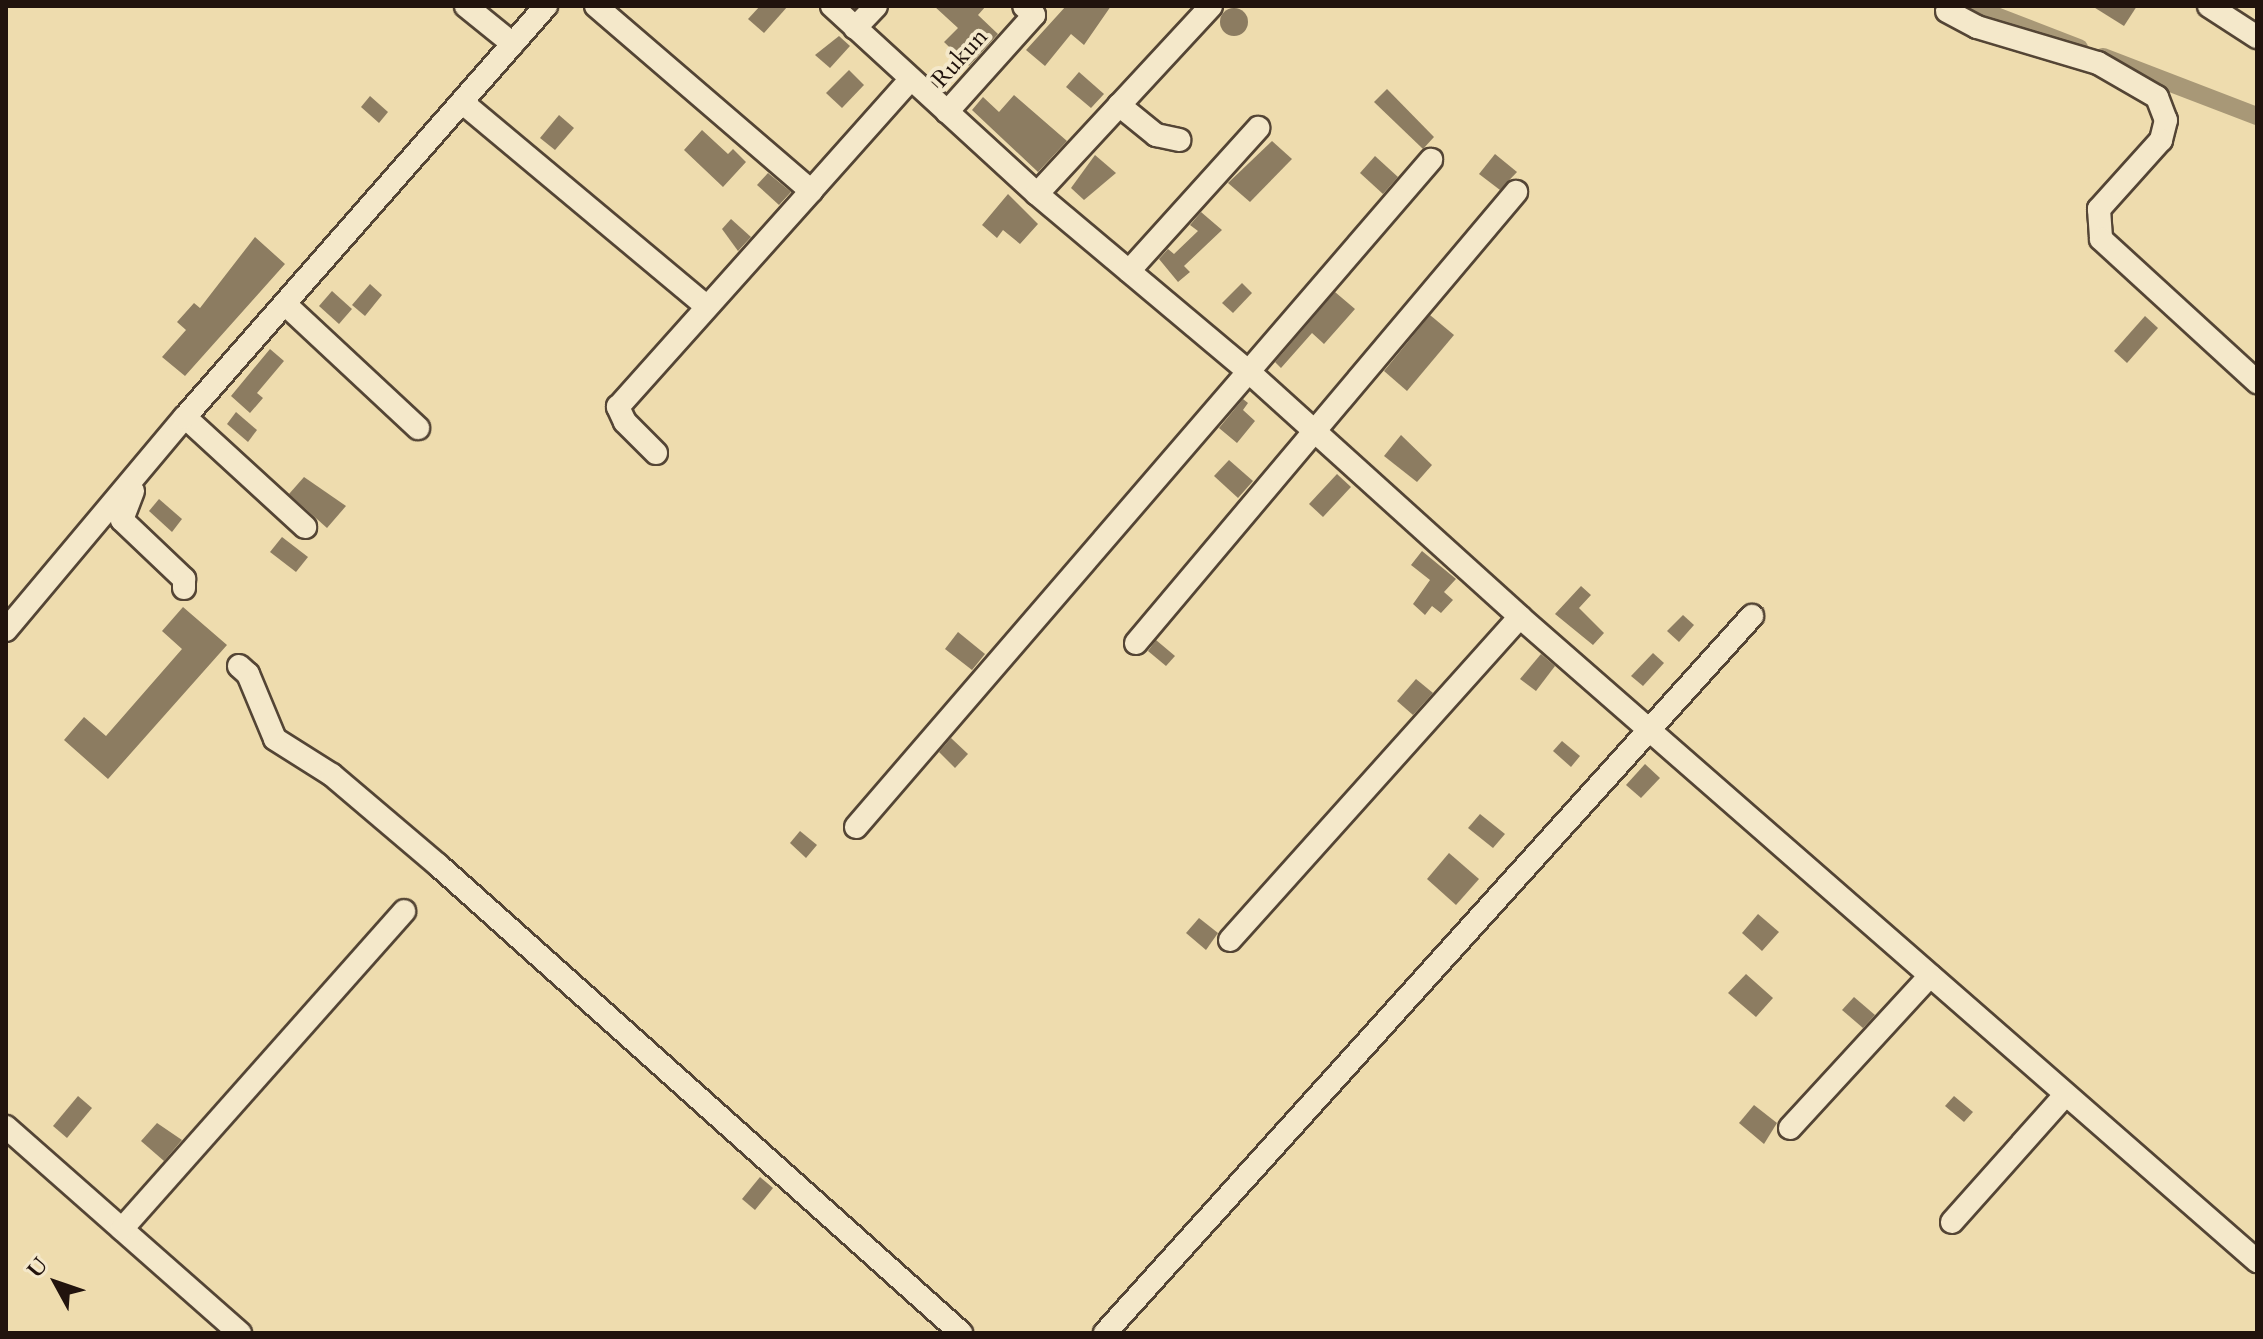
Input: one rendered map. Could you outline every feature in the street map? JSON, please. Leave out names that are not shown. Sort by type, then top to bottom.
[{"type":"street","points":[[466,6],[513,44]]},
{"type":"street","points":[[6,630],[185,417],[546,6]]},
{"type":"street","points":[[596,6],[811,191]]},
{"type":"street","points":[[832,6],[1037,194],[1248,371],[1520,617],[2257,1261]]},
{"type":"street","points":[[855,28],[876,6]]},
{"type":"street","points":[[1037,194],[1211,6]]},
{"type":"street","points":[[2209,6],[2257,37]]},
{"type":"street","name":"Rukun","points":[[947,112],[1034,9]]},
{"type":"street","points":[[1947,11],[1977,27],[2098,63],[2157,97],[2166,120],[2161,140],[2099,209],[2101,239],[2257,382]]},
{"type":"street","points":[[656,453],[625,422],[618,407],[910,80]]},
{"type":"street","points":[[462,102],[707,307]]},
{"type":"street","points":[[1119,105],[1156,135],[1179,140]]},
{"type":"street","points":[[1129,271],[1258,128]]},
{"type":"street","points":[[856,827],[1431,160]]},
{"type":"street","points":[[1136,643],[1516,192]]},
{"type":"street","points":[[285,304],[418,428]]},
{"type":"street","points":[[185,417],[305,527]]},
{"type":"street","points":[[138,472],[140,478],[122,520],[184,579],[184,588]]},
{"type":"street","points":[[1105,1333],[1752,616]]},
{"type":"street","points":[[1230,940],[1520,617]]},
{"type":"street","points":[[239,666],[248,674],[275,739],[332,775],[438,865],[961,1333]]},
{"type":"street","points":[[122,1229],[404,911]]},
{"type":"street","points":[[1790,1128],[1930,976]]},
{"type":"street","points":[[1952,1222],[2065,1095]]},
{"type":"street","points":[[6,1127],[240,1333]]},
{"type":"building","points":[[760,6],[788,6],[764,33],[748,19]]},
{"type":"building","points":[[934,6],[986,6],[978,15],[998,34],[969,66],[944,42],[958,28]]},
{"type":"building","points":[[1066,6],[1111,6],[1084,45],[1071,34],[1045,66],[1026,50]]},
{"type":"building","points":[[2092,6],[2137,6],[2124,26]]},
{"type":"building","points":[[1234,8],[1244,12],[1248,22],[1244,32],[1234,36],[1224,32],[1220,22],[1224,12]]},
{"type":"building","points":[[839,36],[850,46],[830,68],[815,55]]},
{"type":"building","points":[[849,70],[864,85],[842,108],[826,93]]},
{"type":"building","points":[[1079,72],[1104,94],[1091,108],[1066,87]]},
{"type":"building","points":[[1387,89],[1434,137],[1423,149],[1374,102]]},
{"type":"building","points":[[1014,95],[1067,141],[1038,172],[972,110],[983,97],[999,112]]},
{"type":"building","points":[[370,96],[388,112],[379,123],[361,107]]},
{"type":"building","points":[[559,115],[574,128],[555,150],[540,138]]},
{"type":"building","points":[[702,130],[728,154],[733,149],[746,162],[723,187],[684,150]]},
{"type":"building","points":[[1272,141],[1292,159],[1250,202],[1228,183]]},
{"type":"building","points":[[1495,154],[1517,172],[1500,190],[1479,174]]},
{"type":"building","points":[[1095,155],[1116,173],[1084,200],[1071,188]]},
{"type":"building","points":[[1375,156],[1398,177],[1383,194],[1360,173]]},
{"type":"building","points":[[768,173],[791,192],[779,205],[757,185]]},
{"type":"building","points":[[1008,194],[1038,224],[1020,244],[1003,230],[997,238],[982,225]]},
{"type":"building","points":[[1201,212],[1222,230],[1184,266],[1190,272],[1178,282],[1159,259],[1168,249],[1174,254],[1198,231],[1190,225]]},
{"type":"building","points":[[731,219],[751,237],[738,251],[722,229]]},
{"type":"building","points":[[255,237],[285,264],[185,376],[162,357],[186,330],[177,322],[194,303],[200,308]]},
{"type":"building","points":[[1242,283],[1252,293],[1233,313],[1222,303]]},
{"type":"building","points":[[370,284],[382,295],[365,316],[352,305]]},
{"type":"building","points":[[332,291],[352,309],[339,324],[319,306]]},
{"type":"building","points":[[1335,292],[1355,309],[1324,344],[1312,333],[1281,368],[1275,362]]},
{"type":"building","points":[[1430,315],[1454,335],[1407,391],[1384,371]]},
{"type":"building","points":[[2145,316],[2158,328],[2127,363],[2114,351]]},
{"type":"building","points":[[270,349],[284,361],[257,393],[263,398],[250,413],[231,396]]},
{"type":"building","points":[[1243,399],[1248,403],[1243,410],[1255,421],[1237,443],[1219,428]]},
{"type":"building","points":[[236,412],[257,430],[248,442],[227,424]]},
{"type":"building","points":[[1401,435],[1432,465],[1417,482],[1384,456]]},
{"type":"building","points":[[1229,460],[1253,481],[1238,498],[1214,476]]},
{"type":"building","points":[[1337,474],[1351,487],[1323,517],[1309,504]]},
{"type":"building","points":[[304,477],[346,506],[327,528],[289,494]]},
{"type":"building","points":[[159,499],[182,519],[172,532],[149,511]]},
{"type":"building","points":[[282,537],[308,557],[296,572],[270,552]]},
{"type":"building","points":[[1422,551],[1456,579],[1444,592],[1453,600],[1441,613],[1432,606],[1425,615],[1413,604],[1430,580],[1411,565]]},
{"type":"building","points":[[1581,586],[1591,595],[1579,608],[1604,633],[1593,645],[1555,614]]},
{"type":"building","points":[[183,607],[227,645],[108,779],[64,740],[84,717],[106,736],[182,649],[162,631]]},
{"type":"building","points":[[1683,615],[1694,625],[1679,642],[1667,631]]},
{"type":"building","points":[[958,632],[985,654],[972,670],[945,649]]},
{"type":"building","points":[[1156,640],[1175,656],[1166,666],[1148,651]]},
{"type":"building","points":[[1653,653],[1664,663],[1643,686],[1631,676]]},
{"type":"building","points":[[1541,654],[1555,666],[1536,691],[1520,679]]},
{"type":"building","points":[[1416,679],[1433,693],[1413,715],[1397,701]]},
{"type":"building","points":[[951,738],[968,754],[955,768],[939,752]]},
{"type":"building","points":[[1562,741],[1580,756],[1571,767],[1553,751]]},
{"type":"building","points":[[1645,764],[1660,778],[1641,798],[1626,785]]},
{"type":"building","points":[[1480,814],[1505,834],[1493,848],[1468,828]]},
{"type":"building","points":[[800,831],[817,845],[806,858],[790,843]]},
{"type":"building","points":[[1449,853],[1479,879],[1456,905],[1427,879]]},
{"type":"building","points":[[1758,914],[1779,932],[1762,951],[1742,933]]},
{"type":"building","points":[[1199,918],[1218,933],[1206,950],[1186,933]]},
{"type":"building","points":[[1746,974],[1773,998],[1756,1017],[1728,993]]},
{"type":"building","points":[[1854,997],[1875,1015],[1863,1028],[1842,1010]]},
{"type":"building","points":[[78,1096],[92,1108],[67,1138],[53,1126]]},
{"type":"building","points":[[1954,1096],[1973,1112],[1964,1122],[1945,1106]]},
{"type":"building","points":[[1754,1105],[1777,1123],[1764,1144],[1739,1123]]},
{"type":"building","points":[[157,1123],[182,1140],[164,1161],[141,1141]]},
{"type":"building","points":[[760,1177],[773,1188],[755,1210],[742,1199]]},
{"type":"waterway","points":[[1970,6],[2079,48]]},
{"type":"waterway","points":[[2103,57],[2257,116]]}]
